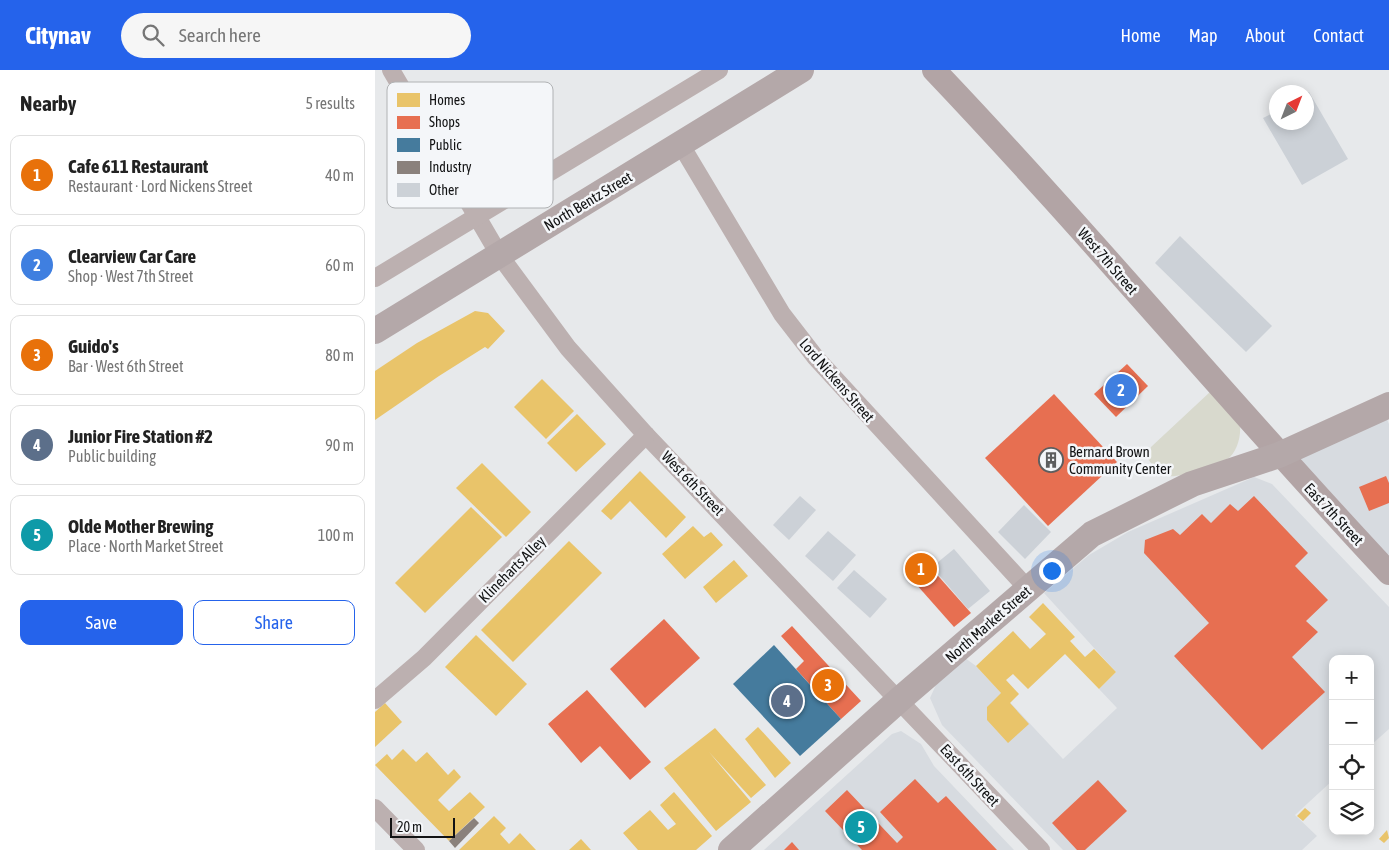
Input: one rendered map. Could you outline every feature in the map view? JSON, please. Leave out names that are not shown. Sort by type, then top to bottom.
[{"type":"main road","name":"North Bentz Street","points":[[375,331],[801,70]]},
{"type":"main road","name":"West 7th Street","points":[[934,70],[1000,140],[1279,455]]},
{"type":"main road","name":"North Market Street","points":[[731,850],[899,700],[1092,534],[1193,484],[1279,455],[1389,405]]},
{"type":"main road","name":"East 7th Street","points":[[1279,455],[1389,573]]},
{"type":"street","name":"West 6th Street","points":[[391,70],[398,82]]},
{"type":"street","points":[[553,170],[719,70]]},
{"type":"street","name":"Lord Nickens Street","points":[[681,145],[782,314],[816,358],[1028,589]]},
{"type":"street","name":"West 6th Street","points":[[472,208],[499,256],[568,348],[646,435],[899,700]]},
{"type":"street","points":[[375,278],[490,208]]},
{"type":"street","name":"Klineharts Alley","points":[[375,700],[424,658],[646,435]]},
{"type":"street","name":"East 6th Street","points":[[899,700],[1041,850]]},
{"type":"street","points":[[375,808],[416,850]]},
{"type":"shaded area","points":[[1210,392],[1240,425],[1240,433],[1235,450],[1230,457],[1195,471],[1173,476],[1159,474],[1148,459],[1151,447]]},
{"type":"shaded area","points":[[1386,417],[1389,424],[1389,554],[1386,557],[1298,468],[1305,450]]},
{"type":"shaded area","points":[[1254,477],[1272,484],[1389,607],[1389,729],[1374,742],[1374,655],[1329,655],[1329,784],[1295,815],[1317,836],[1302,850],[1063,850],[942,725],[930,698],[940,676],[965,658],[976,666],[1063,759],[1117,708],[1099,689],[1116,672],[1044,593],[1089,555],[1128,532]]},
{"type":"shaded area","points":[[901,731],[921,744],[934,766],[1014,850],[764,850],[892,734]]},
{"type":"building: Homes","points":[[475,311],[488,313],[505,331],[488,349],[485,347],[375,420],[375,371],[417,343]]},
{"type":"building: Homes","points":[[542,379],[574,411],[546,439],[514,407]]},
{"type":"building: Homes","points":[[577,414],[606,444],[576,472],[547,443]]},
{"type":"building: Homes","points":[[482,463],[531,512],[506,537],[456,488]]},
{"type":"building: Homes","points":[[640,471],[686,517],[666,538],[630,501],[611,520],[601,511]]},
{"type":"building: Homes","points":[[471,507],[502,537],[425,613],[395,583]]},
{"type":"building: Homes","points":[[693,526],[704,537],[711,532],[723,545],[685,579],[662,554]]},
{"type":"building: Homes","points":[[569,541],[602,573],[513,662],[481,630]]},
{"type":"building: Homes","points":[[734,560],[748,576],[716,603],[703,587]]},
{"type":"building: Homes","points":[[1043,603],[1075,637],[1070,641],[1085,657],[1094,649],[1116,672],[1099,689],[1065,654],[1028,689],[1013,674],[1006,680],[1019,694],[1010,703],[1029,724],[1008,743],[987,720],[987,707],[1001,693],[976,666],[1013,631],[1030,649],[1046,634],[1029,617]]},
{"type":"building: Homes","points":[[476,635],[527,684],[496,716],[445,667]]},
{"type":"building: Homes","points":[[385,703],[402,722],[375,747],[375,712]]},
{"type":"building: Homes","points":[[758,727],[791,763],[775,778],[745,739]]},
{"type":"building: Homes","points":[[715,728],[766,785],[751,798],[709,752],[751,802],[716,831],[664,768]]},
{"type":"building: Homes","points":[[403,749],[416,762],[427,752],[448,775],[454,769],[461,777],[438,800],[449,811],[470,792],[485,807],[449,841],[375,765],[387,754],[392,760]]},
{"type":"building: Homes","points":[[674,792],[712,836],[696,850],[638,850],[623,833],[650,810],[668,830],[676,824],[660,805]]},
{"type":"building: Homes","points":[[1305,808],[1311,813],[1303,821],[1297,816]]},
{"type":"building: Homes","points":[[494,816],[506,828],[500,834],[509,844],[520,833],[536,850],[459,850]]},
{"type":"building: Homes","points":[[1387,830],[1389,838],[1384,843],[1379,839]]},
{"type":"building: Homes","points":[[581,839],[591,850],[569,850]]},
{"type":"building: Shops","points":[[1127,364],[1148,386],[1116,417],[1094,394]]},
{"type":"building: Shops","name":"Bernard Brown Community Center","points":[[1054,394],[1117,462],[1048,526],[985,458]]},
{"type":"building: Shops","points":[[1386,476],[1389,483],[1389,503],[1369,511],[1359,487]]},
{"type":"building: Shops","points":[[1254,496],[1308,553],[1295,566],[1328,600],[1306,621],[1318,632],[1292,657],[1325,692],[1262,750],[1174,656],[1209,623],[1144,553],[1145,540],[1173,529],[1180,535],[1202,514],[1211,523],[1230,504],[1238,511]]},
{"type":"building: Shops","points":[[924,560],[971,613],[954,627],[908,575]]},
{"type":"building: Shops","points":[[664,619],[700,658],[645,708],[610,669]]},
{"type":"building: Shops","points":[[792,626],[861,701],[841,719],[796,669],[804,661],[781,636]]},
{"type":"building: Shops","points":[[587,690],[651,762],[630,780],[600,746],[581,763],[548,724]]},
{"type":"building: Shops","points":[[915,779],[938,803],[946,796],[997,850],[862,850],[825,811],[847,790],[897,843],[903,837],[880,812]]},
{"type":"building: Shops","points":[[1098,780],[1127,811],[1085,850],[1077,850],[1052,823]]},
{"type":"building: Shops","points":[[792,842],[799,850],[784,850]]},
{"type":"building: Public","points":[[774,645],[841,719],[800,756],[733,684]]},
{"type":"building: Industry","points":[[474,818],[479,823],[455,848],[449,841]]},
{"type":"building: Other","points":[[1314,101],[1348,159],[1302,185],[1270,130],[1314,130]]},
{"type":"building: Other","points":[[1269,115],[1269,128],[1263,118]]},
{"type":"building: Other","points":[[1180,236],[1272,326],[1246,352],[1155,263]]},
{"type":"building: Other","points":[[800,496],[816,510],[789,540],[773,525]]},
{"type":"building: Other","points":[[1024,505],[1051,532],[1025,559],[998,532]]},
{"type":"building: Other","points":[[828,531],[856,555],[833,581],[805,556]]},
{"type":"building: Other","points":[[954,549],[990,591],[968,609],[932,567]]},
{"type":"building: Other","points":[[854,570],[887,599],[870,618],[837,588]]},
{"type":"place","name":"Clearview Car Care","points":[[1121,390]]},
{"type":"place","name":"Bernard Brown Community Center","points":[[1051,460]]},
{"type":"place","name":"Cafe 611 Restaurant","points":[[921,569]]},
{"type":"place","name":"Guido's","points":[[828,685]]},
{"type":"place","name":"Junior Fire Station #2","points":[[787,701]]},
{"type":"place","name":"Olde Mother Brewing","points":[[861,827]]}]
